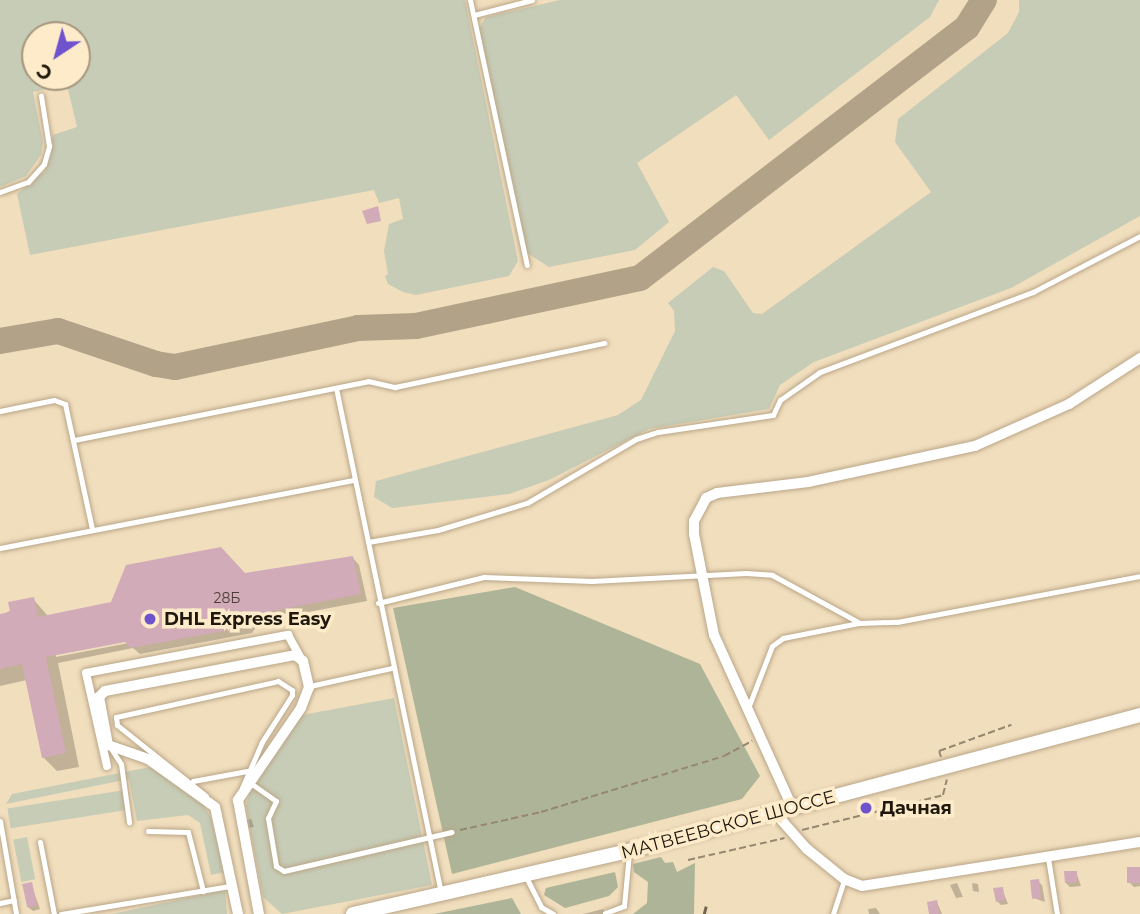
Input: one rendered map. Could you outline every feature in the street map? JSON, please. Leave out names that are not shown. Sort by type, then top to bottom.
[{"type":"main road","name":"МАТВЕЕВСКОЕ ШОССЕ","points":[[353,914],[526,877],[776,814],[1140,715]]},
{"type":"street","points":[[793,809],[762,737],[720,655],[694,521],[706,498],[717,493],[808,482],[975,446],[1069,404],[1140,358]]},
{"type":"street","points":[[107,766],[86,673],[288,635],[300,657],[309,687],[301,708],[248,777],[239,797],[260,914]]},
{"type":"street","points":[[238,914],[230,886],[217,813],[210,802],[148,759],[108,745],[99,699],[105,691],[300,657]]},
{"type":"street","points":[[776,814],[844,879],[862,886],[883,885],[964,867],[1048,858],[1140,842]]},
{"type":"lane","points":[[470,0],[527,265]]},
{"type":"lane","points":[[474,15],[532,0]]},
{"type":"lane","points":[[0,192],[28,182],[44,164],[48,146],[41,96]]},
{"type":"lane","points":[[368,542],[438,530],[527,503],[636,439],[657,432],[773,415],[780,401],[820,372],[1033,292],[1140,236]]},
{"type":"lane","points":[[75,440],[368,382],[395,387],[604,343]]},
{"type":"lane","points":[[336,388],[378,603],[442,896]]},
{"type":"lane","points":[[0,411],[62,401],[69,410],[92,529]]},
{"type":"lane","points":[[0,548],[92,529],[111,530],[354,480]]},
{"type":"lane","points":[[378,603],[484,577],[592,581],[772,575],[860,623]]},
{"type":"lane","points":[[748,708],[772,646],[783,638],[860,623],[897,622],[1140,576]]},
{"type":"lane","points":[[309,687],[392,668]]},
{"type":"lane","points":[[210,802],[193,781],[117,725],[116,717],[278,681],[292,690],[292,695],[248,777]]},
{"type":"lane","points":[[108,745],[121,764],[129,822]]},
{"type":"lane","points":[[193,781],[248,777],[276,802],[268,818],[279,870],[452,832]]},
{"type":"lane","points":[[0,821],[16,914]]},
{"type":"lane","points":[[148,831],[188,832],[203,891]]},
{"type":"lane","points":[[40,842],[54,914]]},
{"type":"lane","points":[[605,913],[624,906],[629,851]]},
{"type":"lane","points":[[1048,858],[1057,914]]},
{"type":"lane","points":[[526,877],[541,907],[553,914]]},
{"type":"lane","points":[[833,914],[844,879]]},
{"type":"lane","points":[[61,914],[230,886]]},
{"type":"lane","points":[[0,902],[14,900]]},
{"type":"path","points":[[688,860],[794,834],[838,818],[943,795],[948,783],[939,751],[1011,725]]},
{"type":"path","points":[[452,832],[541,812],[724,756],[762,737]]},
{"type":"green space","points":[[0,0],[465,0],[518,261],[509,276],[416,295],[403,292],[388,284],[385,276],[388,274],[384,251],[389,224],[403,219],[399,198],[379,203],[374,190],[30,255],[17,194],[45,171],[53,135],[77,127],[68,91],[91,91],[91,21],[21,21],[21,91],[38,91],[33,92],[43,142],[41,155],[26,176],[0,187]]},
{"type":"green space","points":[[560,0],[939,0],[930,17],[769,140],[736,95],[637,163],[669,222],[635,250],[549,267],[527,253],[479,28],[486,17]]},
{"type":"green space","points":[[1019,0],[1140,0],[1140,216],[1011,288],[814,362],[780,385],[769,409],[649,429],[549,480],[509,494],[392,508],[374,497],[376,481],[618,415],[641,400],[675,331],[674,311],[668,303],[713,267],[724,271],[753,313],[762,314],[931,192],[895,142],[898,119],[1008,33],[1019,12]]},
{"type":"green space","points":[[515,587],[700,664],[760,776],[742,799],[452,874],[393,608]]},
{"type":"green space","points":[[394,698],[432,885],[282,914],[263,897],[246,806],[250,791],[302,715]]},
{"type":"green space","points":[[150,767],[202,802],[211,818],[225,872],[211,875],[200,823],[188,815],[137,821],[129,779],[6,804],[12,794]]},
{"type":"green space","points":[[125,790],[128,810],[11,828],[7,809]]},
{"type":"green space","points":[[27,837],[35,879],[21,882],[13,840]]},
{"type":"green space","points":[[661,857],[665,863],[673,862],[677,872],[695,863],[694,914],[633,914],[647,903],[648,882],[634,872],[633,864]]},
{"type":"green space","points":[[615,872],[618,887],[609,896],[565,908],[544,895],[546,888]]},
{"type":"green space","points":[[225,890],[227,914],[112,914],[215,892]]},
{"type":"green space","points":[[512,898],[521,914],[434,914]]},
{"type":"building","points":[[378,206],[381,221],[367,224],[362,211]]},
{"type":"building","points":[[221,547],[245,573],[353,556],[361,594],[253,615],[245,627],[131,648],[125,642],[46,657],[66,753],[42,758],[22,664],[0,669],[0,614],[10,612],[8,602],[34,597],[38,617],[111,602],[126,565]]},
{"type":"building","points":[[1127,867],[1140,867],[1140,883],[1127,883]]},
{"type":"building","points":[[1064,871],[1077,871],[1077,882],[1065,883]]},
{"type":"building","points":[[1039,879],[1041,898],[1032,899],[1030,880]]},
{"type":"building","points":[[32,882],[37,905],[27,908],[22,884]]},
{"type":"building","points":[[1003,887],[1005,900],[996,902],[993,888]]},
{"type":"building","points":[[937,900],[939,914],[929,914],[927,902]]},
{"type":"taxiway","points":[[0,341],[58,331],[156,364],[175,367],[358,328],[416,326],[640,278],[967,27],[984,0]]},
{"type":"railway","points":[[704,914],[706,906]]},
{"type":"place","name":"DHL Express Easy","points":[[150,619]]},
{"type":"place","name":"Дачная","points":[[866,808]]}]
